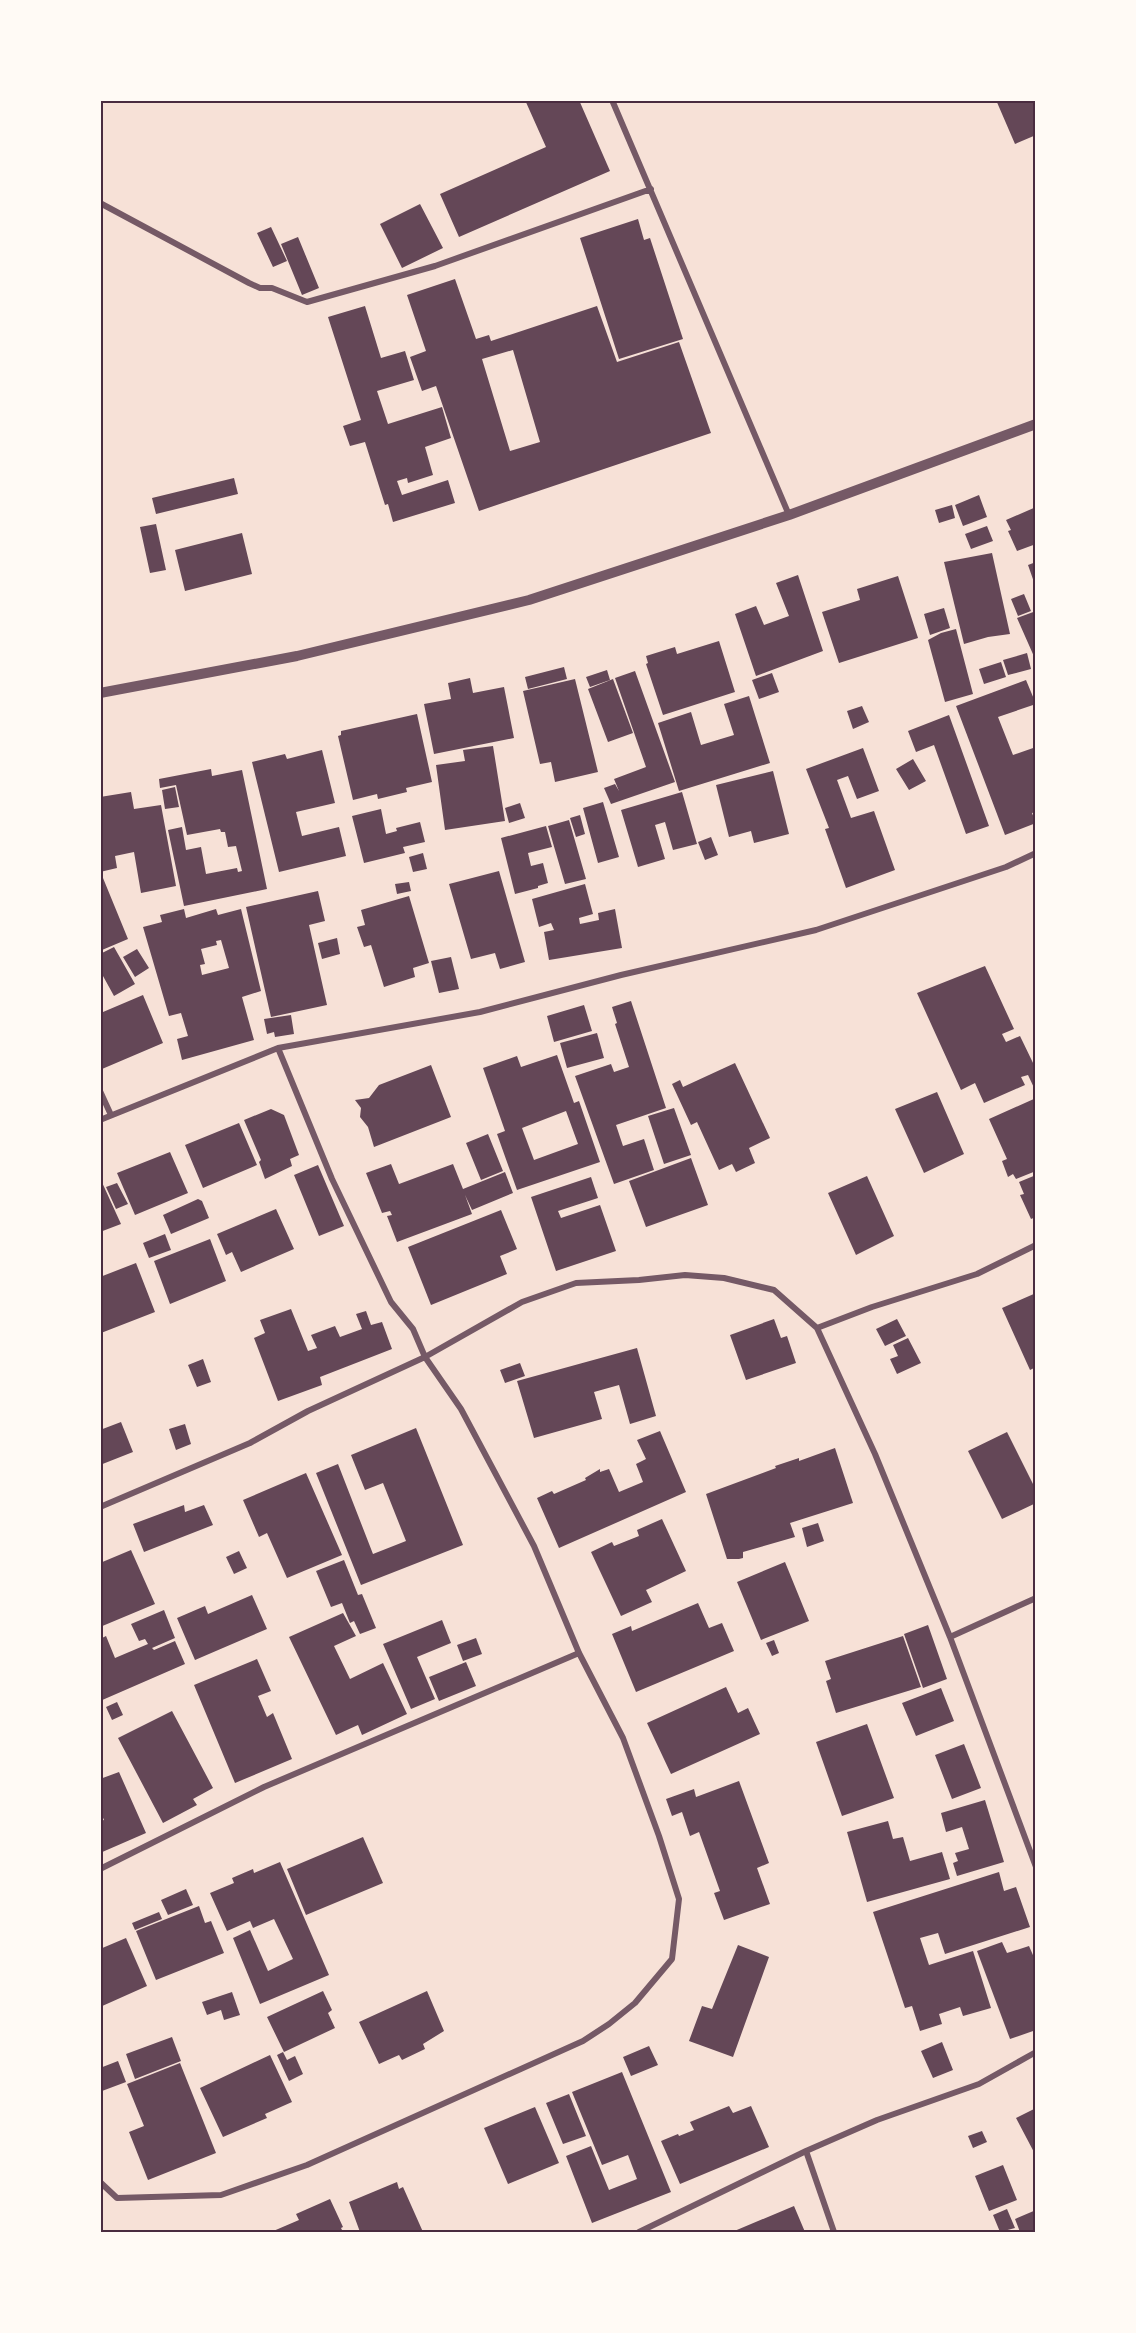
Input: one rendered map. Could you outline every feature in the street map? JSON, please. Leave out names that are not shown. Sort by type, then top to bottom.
[{"type":"street","points":[[612,100],[789,515]]},
{"type":"street","points":[[100,203],[249,283],[260,288],[272,288],[308,302],[435,266],[651,189]]},
{"type":"street","points":[[100,693],[297,656],[530,600],[789,515],[1035,424]]},
{"type":"street","points":[[100,1120],[278,1048],[480,1012],[621,975],[816,930],[1006,867],[1035,853]]},
{"type":"street","points":[[100,2182],[117,2199],[221,2195],[308,2165],[583,2041],[635,2003],[672,1959],[679,1899],[659,1836],[623,1738],[579,1653],[534,1546],[461,1409],[425,1357],[412,1329],[391,1302],[332,1179],[278,1048]]},
{"type":"street","points":[[100,1091],[111,1115]]},
{"type":"street","points":[[817,1328],[872,1307],[976,1274],[1035,1245]]},
{"type":"street","points":[[100,1507],[250,1443],[308,1411],[425,1357],[522,1302],[576,1283],[685,1275],[724,1278],[774,1290],[817,1328],[875,1454],[950,1638],[1035,1867]]},
{"type":"street","points":[[950,1638],[1035,1598]]},
{"type":"street","points":[[100,1869],[264,1787],[579,1653]]},
{"type":"street","points":[[639,2232],[806,2151],[877,2120],[979,2084],[1035,2052]]},
{"type":"street","points":[[806,2151],[834,2232]]},
{"type":"building","points":[[525,100],[579,100],[610,171],[459,237],[440,194],[546,147]]},
{"type":"building","points":[[996,100],[1036,100],[1036,135],[1015,144]]},
{"type":"building","points":[[420,204],[443,248],[402,268],[380,224]]},
{"type":"building","points":[[638,219],[644,240],[650,238],[683,339],[619,359],[580,238]]},
{"type":"building","points":[[271,227],[287,261],[273,267],[257,233]]},
{"type":"building","points":[[298,237],[319,288],[302,295],[281,244]]},
{"type":"building","points":[[455,279],[476,339],[489,335],[491,341],[597,306],[617,362],[679,342],[711,433],[479,511],[436,386],[422,391],[410,357],[426,351],[407,295]],"holes":[[[513,350],[540,442],[510,451],[482,359]]]},
{"type":"building","points":[[365,306],[381,358],[405,351],[414,380],[377,391],[388,424],[442,407],[451,438],[425,447],[433,475],[408,483],[407,478],[397,481],[402,495],[448,480],[455,503],[393,522],[388,504],[385,505],[365,442],[350,446],[343,426],[361,420],[328,317]]},
{"type":"building","points":[[234,478],[238,494],[156,514],[152,498]]},
{"type":"building","points":[[979,495],[987,517],[963,526],[955,505]]},
{"type":"building","points":[[952,505],[955,518],[939,523],[935,510]]},
{"type":"building","points":[[1036,507],[1036,544],[1017,551],[1006,520]]},
{"type":"building","points":[[156,524],[166,570],[150,573],[140,527]]},
{"type":"building","points":[[987,526],[993,541],[971,549],[965,534]]},
{"type":"building","points":[[242,533],[252,574],[185,591],[175,550]]},
{"type":"building","points":[[992,553],[1010,634],[964,644],[944,562]]},
{"type":"building","points":[[1036,562],[1036,585],[1035,585],[1028,565]]},
{"type":"building","points":[[798,575],[823,651],[756,676],[735,614],[756,606],[764,625],[789,616],[776,583]]},
{"type":"building","points":[[898,576],[918,638],[839,663],[822,612],[860,600],[857,589]]},
{"type":"building","points":[[1024,594],[1031,611],[1018,616],[1011,599]]},
{"type":"building","points":[[944,608],[950,628],[930,635],[924,614]]},
{"type":"building","points":[[1036,611],[1036,661],[1017,618]]},
{"type":"building","points":[[956,629],[973,694],[945,702],[928,640]]},
{"type":"building","points":[[719,641],[735,692],[663,715],[646,664],[648,663],[646,656],[675,647],[677,654]]},
{"type":"building","points":[[1027,653],[1031,669],[1008,675],[1003,660]]},
{"type":"building","points":[[1001,662],[1006,677],[984,684],[979,669]]},
{"type":"building","points":[[564,667],[567,679],[528,689],[525,677]]},
{"type":"building","points":[[607,670],[610,680],[590,687],[586,677]]},
{"type":"building","points":[[635,671],[675,782],[611,804],[604,788],[615,784],[619,791],[614,779],[646,767],[615,678]]},
{"type":"building","points":[[772,673],[779,692],[759,699],[752,680]]},
{"type":"building","points":[[470,678],[473,693],[504,687],[514,738],[434,754],[424,704],[451,699],[448,683]]},
{"type":"building","points":[[575,679],[598,772],[555,782],[551,762],[540,764],[523,691]]},
{"type":"building","points":[[613,679],[633,733],[608,742],[588,689]]},
{"type":"building","points":[[1026,680],[1036,704],[998,717],[1013,755],[1036,747],[1036,812],[1032,813],[1036,823],[1005,835],[956,706]]},
{"type":"building","points":[[749,696],[770,763],[679,791],[658,723],[691,712],[701,745],[734,735],[724,704]]},
{"type":"building","points":[[862,706],[869,722],[853,729],[847,711]]},
{"type":"building","points":[[417,714],[432,782],[406,788],[407,792],[378,799],[377,794],[353,800],[338,736],[341,735],[341,731]]},
{"type":"building","points":[[949,715],[989,826],[966,834],[934,745],[916,752],[908,731]]},
{"type":"building","points":[[493,746],[505,821],[445,830],[436,765],[465,761],[463,750]]},
{"type":"building","points":[[863,748],[879,791],[857,799],[848,776],[837,780],[851,818],[874,811],[895,870],[846,888],[825,829],[829,828],[806,769]]},
{"type":"building","points":[[322,750],[335,803],[296,812],[302,836],[339,827],[346,856],[279,872],[252,762],[285,754],[287,759]]},
{"type":"building","points":[[913,759],[926,781],[909,790],[896,769]]},
{"type":"building","points":[[211,769],[212,776],[242,770],[267,889],[184,906],[168,830],[182,827],[186,850],[201,847],[206,874],[237,868],[238,872],[242,871],[236,846],[228,847],[225,832],[221,832],[220,829],[187,835],[176,785],[160,788],[159,779]]},
{"type":"building","points":[[773,771],[789,834],[754,843],[751,831],[729,837],[716,785]]},
{"type":"building","points":[[175,787],[179,807],[165,809],[162,790]]},
{"type":"building","points":[[131,792],[134,809],[161,805],[176,886],[141,893],[134,852],[115,856],[117,868],[100,872],[100,797]]},
{"type":"building","points":[[682,792],[697,844],[673,850],[665,822],[655,825],[665,859],[638,867],[621,810]]},
{"type":"building","points":[[603,802],[619,857],[598,863],[583,808]]},
{"type":"building","points":[[520,803],[525,818],[509,823],[505,808]]},
{"type":"building","points":[[381,809],[386,834],[397,831],[396,828],[420,822],[425,842],[403,847],[405,853],[364,863],[352,816]]},
{"type":"building","points":[[580,815],[585,834],[576,837],[570,818]]},
{"type":"building","points":[[569,820],[586,879],[565,884],[548,826]]},
{"type":"building","points":[[546,826],[552,847],[528,853],[531,866],[543,863],[548,883],[515,894],[501,838]]},
{"type":"building","points":[[711,837],[718,855],[705,860],[698,842]]},
{"type":"building","points":[[423,853],[427,869],[413,872],[409,857]]},
{"type":"building","points":[[499,871],[525,962],[500,969],[495,953],[471,959],[449,884]]},
{"type":"building","points":[[100,878],[103,878],[128,939],[102,950],[100,946]]},
{"type":"building","points":[[409,882],[411,891],[397,894],[395,884]]},
{"type":"building","points":[[585,884],[593,914],[579,918],[580,924],[599,920],[598,913],[615,909],[622,948],[549,960],[544,932],[554,930],[551,923],[539,927],[532,899]]},
{"type":"building","points":[[318,891],[325,921],[309,925],[327,1005],[271,1017],[246,907]]},
{"type":"building","points":[[409,896],[429,963],[413,968],[415,977],[384,987],[371,945],[364,947],[357,927],[365,925],[361,910]]},
{"type":"building","points":[[184,909],[186,918],[216,909],[218,915],[241,909],[261,991],[242,997],[254,1040],[182,1060],[177,1039],[188,1036],[181,1013],[169,1016],[143,927],[162,922],[160,915]],"holes":[[[221,940],[229,968],[202,975],[200,965],[205,964],[201,949],[217,945],[216,941]]]},
{"type":"building","points":[[337,938],[340,954],[322,959],[318,943]]},
{"type":"building","points":[[114,947],[135,984],[114,996],[103,976],[100,977],[100,954]]},
{"type":"building","points":[[137,949],[149,968],[135,977],[123,957]]},
{"type":"building","points":[[451,957],[459,989],[439,993],[431,961]]},
{"type":"building","points":[[985,966],[1014,1029],[1002,1034],[1006,1042],[1020,1036],[1034,1065],[1036,1064],[1036,1092],[1028,1075],[1021,1077],[1025,1085],[984,1103],[975,1083],[961,1090],[917,993]]},
{"type":"building","points":[[143,995],[163,1043],[102,1069],[100,1005],[103,1012]]},
{"type":"building","points":[[631,1001],[666,1108],[616,1125],[623,1146],[644,1139],[654,1170],[614,1184],[575,1076],[611,1064],[614,1072],[629,1067],[612,1007]]},
{"type":"building","points":[[584,1005],[592,1031],[554,1042],[547,1016]]},
{"type":"building","points":[[291,1015],[294,1034],[275,1037],[274,1032],[267,1034],[264,1019]]},
{"type":"building","points":[[597,1033],[604,1058],[567,1068],[560,1043]]},
{"type":"building","points":[[557,1055],[574,1103],[579,1101],[600,1162],[517,1190],[497,1134],[505,1131],[483,1068],[517,1056],[521,1067]],"holes":[[[566,1111],[578,1144],[534,1160],[522,1128]]]},
{"type":"building","points":[[735,1063],[770,1138],[749,1148],[755,1163],[736,1172],[732,1164],[719,1170],[697,1122],[691,1125],[672,1084],[680,1080],[683,1087]]},
{"type":"building","points":[[431,1065],[451,1117],[374,1147],[368,1127],[360,1117],[361,1108],[355,1100],[369,1098],[379,1085]]},
{"type":"building","points":[[937,1092],[964,1154],[924,1173],[895,1109]]},
{"type":"building","points":[[1036,1098],[1036,1171],[1016,1179],[1013,1174],[1008,1177],[1002,1161],[1007,1159],[989,1119]]},
{"type":"building","points":[[674,1108],[691,1155],[664,1164],[648,1116]]},
{"type":"building","points":[[271,1109],[284,1115],[299,1155],[290,1159],[292,1166],[265,1179],[259,1162],[261,1160],[244,1120]]},
{"type":"building","points":[[239,1123],[257,1165],[203,1188],[185,1145]]},
{"type":"building","points":[[488,1134],[503,1171],[481,1180],[466,1143]]},
{"type":"building","points":[[170,1152],[188,1193],[135,1215],[117,1173]]},
{"type":"building","points":[[691,1158],[708,1205],[646,1227],[629,1181]]},
{"type":"building","points":[[391,1164],[399,1184],[453,1164],[463,1189],[505,1172],[513,1193],[472,1210],[465,1195],[472,1214],[397,1242],[387,1216],[392,1215],[390,1211],[382,1213],[366,1173]]},
{"type":"building","points":[[318,1165],[344,1226],[319,1236],[294,1175]]},
{"type":"building","points":[[1036,1175],[1036,1217],[1031,1219],[1020,1195],[1024,1194],[1019,1182]]},
{"type":"building","points":[[867,1176],[894,1236],[856,1255],[828,1193]]},
{"type":"building","points":[[591,1177],[598,1198],[558,1211],[561,1218],[600,1205],[616,1251],[556,1271],[531,1197]]},
{"type":"building","points":[[100,1178],[121,1224],[100,1232]]},
{"type":"building","points":[[117,1183],[128,1204],[116,1209],[106,1187]]},
{"type":"building","points":[[198,1199],[202,1201],[209,1218],[171,1234],[163,1215]]},
{"type":"building","points":[[276,1209],[294,1249],[241,1272],[232,1252],[226,1255],[217,1234]]},
{"type":"building","points":[[501,1210],[517,1249],[500,1256],[507,1274],[431,1305],[408,1247]]},
{"type":"building","points":[[165,1234],[171,1250],[149,1258],[143,1243]]},
{"type":"building","points":[[210,1239],[226,1281],[170,1304],[154,1261]]},
{"type":"building","points":[[136,1263],[155,1312],[101,1333],[100,1277]]},
{"type":"building","points":[[1036,1293],[1036,1367],[1030,1370],[1002,1308]]},
{"type":"building","points":[[291,1309],[308,1351],[317,1348],[311,1335],[335,1326],[340,1337],[362,1329],[356,1314],[366,1311],[371,1325],[382,1322],[392,1349],[320,1377],[322,1385],[278,1401],[254,1338],[265,1333],[260,1320]]},
{"type":"building","points":[[774,1319],[781,1338],[787,1336],[796,1363],[746,1380],[730,1335]]},
{"type":"building","points":[[897,1319],[906,1336],[885,1346],[876,1329]]},
{"type":"building","points":[[908,1338],[921,1363],[897,1374],[890,1359],[898,1356],[893,1345]]},
{"type":"building","points":[[637,1348],[656,1416],[630,1424],[619,1385],[594,1392],[602,1419],[534,1438],[517,1381]]},
{"type":"building","points":[[203,1359],[211,1382],[197,1387],[188,1365]]},
{"type":"building","points":[[520,1363],[525,1376],[505,1383],[500,1370]]},
{"type":"building","points":[[121,1422],[133,1452],[100,1465],[100,1430]]},
{"type":"building","points":[[185,1424],[191,1444],[176,1450],[169,1429]]},
{"type":"building","points":[[416,1428],[463,1545],[361,1585],[316,1473],[338,1464],[373,1554],[406,1541],[383,1483],[365,1490],[351,1455]]},
{"type":"building","points":[[660,1431],[686,1492],[559,1548],[537,1498],[552,1491],[554,1494],[586,1480],[585,1478],[600,1469],[600,1472],[609,1469],[619,1492],[643,1482],[636,1464],[646,1459],[637,1440]]},
{"type":"building","points":[[1007,1432],[1036,1490],[1036,1503],[1002,1519],[968,1451]]},
{"type":"building","points":[[835,1448],[853,1503],[790,1523],[795,1537],[743,1552],[743,1558],[727,1559],[706,1494],[776,1468],[775,1466],[799,1458],[799,1461]]},
{"type":"building","points":[[306,1473],[342,1555],[287,1578],[267,1533],[259,1537],[243,1500]]},
{"type":"building","points":[[184,1505],[185,1512],[204,1505],[213,1525],[144,1552],[133,1524]]},
{"type":"building","points":[[662,1519],[686,1571],[646,1590],[652,1602],[621,1616],[591,1552],[612,1542],[614,1546],[639,1536],[637,1530]]},
{"type":"building","points":[[818,1523],[824,1541],[807,1547],[802,1528]]},
{"type":"building","points":[[131,1550],[155,1604],[100,1627],[100,1571],[102,1570],[100,1563]]},
{"type":"building","points":[[239,1551],[247,1568],[234,1574],[226,1557]]},
{"type":"building","points":[[344,1560],[358,1595],[362,1594],[376,1628],[360,1634],[354,1621],[350,1623],[342,1603],[331,1607],[316,1571]]},
{"type":"building","points":[[785,1562],[809,1621],[761,1640],[737,1582]]},
{"type":"building","points":[[252,1595],[267,1629],[195,1660],[177,1618],[205,1606],[208,1614]]},
{"type":"building","points":[[698,1603],[709,1628],[722,1623],[734,1651],[636,1692],[612,1634],[631,1626],[632,1631]]},
{"type":"building","points":[[164,1610],[175,1638],[152,1648],[154,1650],[175,1641],[185,1664],[100,1701],[100,1639],[106,1636],[115,1658],[148,1644],[145,1639],[139,1641],[131,1624]]},
{"type":"building","points":[[343,1613],[356,1636],[334,1646],[350,1679],[383,1663],[407,1714],[362,1735],[358,1725],[336,1735],[289,1637]]},
{"type":"building","points":[[442,1620],[451,1643],[417,1657],[435,1699],[411,1709],[383,1644]]},
{"type":"building","points":[[928,1625],[947,1679],[923,1688],[904,1634]]},
{"type":"building","points":[[903,1636],[921,1687],[836,1713],[826,1681],[831,1679],[825,1661]]},
{"type":"building","points":[[476,1638],[482,1654],[463,1661],[457,1645]]},
{"type":"building","points":[[774,1640],[779,1653],[772,1656],[766,1643]]},
{"type":"building","points":[[257,1659],[271,1691],[258,1696],[267,1717],[273,1713],[292,1759],[235,1783],[194,1685]]},
{"type":"building","points":[[466,1662],[476,1686],[439,1701],[429,1677]]},
{"type":"building","points":[[726,1687],[738,1713],[748,1708],[760,1734],[671,1774],[647,1723]]},
{"type":"building","points":[[941,1688],[954,1721],[916,1736],[902,1703]]},
{"type":"building","points":[[117,1702],[123,1715],[112,1720],[106,1707]]},
{"type":"building","points":[[172,1711],[213,1788],[193,1799],[197,1805],[163,1823],[118,1738]]},
{"type":"building","points":[[867,1724],[894,1798],[842,1816],[816,1742]]},
{"type":"building","points":[[964,1744],[981,1788],[952,1799],[935,1755]]},
{"type":"building","points":[[119,1772],[146,1833],[100,1853],[100,1821],[104,1820],[100,1811],[100,1779]]},
{"type":"building","points":[[739,1781],[769,1863],[757,1868],[770,1904],[724,1920],[714,1893],[720,1891],[699,1832],[690,1836],[682,1812],[672,1816],[666,1799],[694,1789],[696,1797]]},
{"type":"building","points":[[985,1800],[1004,1862],[957,1876],[953,1863],[958,1861],[955,1853],[969,1849],[962,1827],[946,1832],[941,1813]]},
{"type":"building","points":[[888,1821],[893,1839],[903,1837],[910,1861],[942,1852],[950,1879],[867,1902],[847,1832]]},
{"type":"building","points":[[363,1837],[383,1883],[306,1915],[287,1869]]},
{"type":"building","points":[[280,1862],[329,1975],[260,2004],[233,1938],[250,1930],[268,1971],[293,1959],[274,1919],[253,1928],[250,1921],[227,1931],[210,1893],[234,1883],[232,1878],[253,1869],[254,1873]]},
{"type":"building","points":[[999,1872],[1004,1891],[1016,1887],[1030,1927],[945,1954],[938,1933],[920,1938],[929,1965],[973,1951],[991,2008],[963,2016],[960,2007],[939,2014],[942,2024],[920,2031],[912,2006],[905,2008],[873,1912]]},
{"type":"building","points":[[186,1889],[193,1905],[168,1915],[161,1900]]},
{"type":"building","points":[[199,1906],[205,1923],[211,1921],[224,1953],[156,1980],[136,1931]]},
{"type":"building","points":[[159,1912],[162,1919],[135,1930],[132,1923]]},
{"type":"building","points":[[126,1938],[147,1986],[100,2007],[100,1949]]},
{"type":"building","points":[[1002,1942],[1007,1953],[1029,1946],[1036,1962],[1036,2030],[1010,2039],[977,1951]]},
{"type":"building","points":[[738,1945],[769,1957],[733,2057],[689,2041],[702,2006],[712,2009]]},
{"type":"building","points":[[323,1991],[332,2010],[328,2013],[335,2028],[284,2052],[267,2017]]},
{"type":"building","points":[[427,1991],[444,2031],[423,2044],[425,2049],[402,2060],[399,2055],[379,2064],[359,2022]]},
{"type":"building","points":[[232,1992],[240,2015],[224,2020],[221,2010],[207,2015],[202,2002]]},
{"type":"building","points":[[172,2037],[181,2061],[135,2079],[126,2054]]},
{"type":"building","points":[[942,2042],[953,2070],[933,2078],[921,2051]]},
{"type":"building","points":[[649,2046],[658,2065],[631,2076],[623,2057]]},
{"type":"building","points":[[283,2052],[287,2060],[295,2056],[303,2074],[289,2081],[277,2055]]},
{"type":"building","points":[[270,2055],[292,2102],[265,2114],[267,2118],[223,2137],[200,2088]]},
{"type":"building","points":[[118,2061],[126,2082],[102,2091],[100,2068]]},
{"type":"building","points":[[180,2063],[216,2153],[148,2180],[129,2132],[144,2126],[127,2084]]},
{"type":"building","points":[[622,2072],[671,2192],[592,2223],[566,2156],[591,2146],[609,2190],[637,2179],[628,2155],[602,2165],[572,2092]]},
{"type":"building","points":[[569,2094],[586,2136],[563,2144],[546,2103]]},
{"type":"building","points":[[729,2106],[733,2113],[751,2106],[769,2147],[680,2184],[661,2141],[694,2130],[690,2122]]},
{"type":"building","points":[[535,2107],[559,2163],[508,2184],[484,2128]]},
{"type":"building","points":[[1036,2108],[1036,2156],[1016,2118]]},
{"type":"building","points":[[982,2131],[987,2142],[973,2148],[968,2136]]},
{"type":"building","points":[[1003,2165],[1017,2200],[989,2211],[975,2176]]},
{"type":"building","points":[[397,2182],[399,2189],[403,2187],[423,2232],[360,2232],[349,2202]]},
{"type":"building","points":[[330,2199],[343,2227],[341,2228],[343,2232],[271,2232],[299,2220],[296,2214]]},
{"type":"building","points":[[794,2206],[805,2232],[732,2232]]},
{"type":"building","points":[[1007,2209],[1015,2228],[1000,2232],[993,2215]]},
{"type":"building","points":[[1036,2210],[1036,2232],[1020,2232],[1015,2219]]}]
